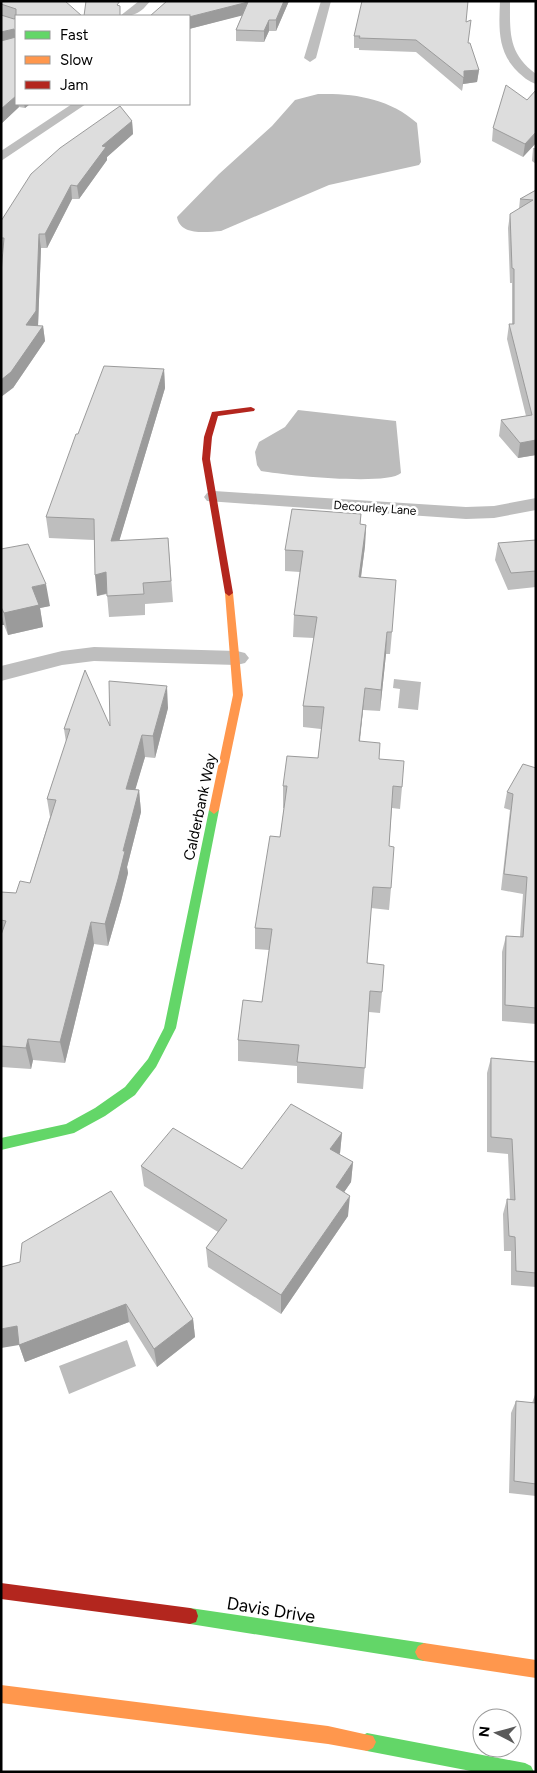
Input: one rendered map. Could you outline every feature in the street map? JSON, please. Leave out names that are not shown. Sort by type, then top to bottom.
[{"type":"street","points":[[127,15],[136,11],[145,1]]},
{"type":"street","points":[[310,58],[326,1]]},
{"type":"street","points":[[505,1],[507,52],[520,68],[536,80]]},
{"type":"street","points":[[1,157],[79,105]]},
{"type":"street","name":"Calderbank Way","points":[[1,1144],[69,1129],[100,1112],[130,1091],[152,1063],[170,1028],[238,695],[237,658],[232,611],[206,459],[208,437],[215,414],[251,409]]},
{"type":"street","name":"Decourley Lane","points":[[214,497],[449,513],[494,512],[536,504]]},
{"type":"street","points":[[1,674],[28,665],[94,654],[237,658]]},
{"type":"street","name":"Davis Drive","points":[[1,1591],[113,1604],[536,1669]]},
{"type":"street","points":[[1,1694],[328,1735],[525,1772]]},
{"type":"shaded area","points":[[318,94],[358,96],[383,103],[406,115],[417,123],[421,162],[419,165],[329,185],[221,231],[194,232],[179,223],[177,217],[219,174],[272,126],[295,100]]},
{"type":"shaded area","points":[[298,410],[396,421],[401,473],[392,477],[356,479],[311,477],[261,471],[257,465],[255,452],[259,442],[285,427]]},
{"type":"shaded area","points":[[394,679],[421,682],[418,710],[398,708],[400,689],[393,688]]},
{"type":"shaded area","points":[[127,1340],[136,1366],[69,1394],[59,1366]]},
{"type":"building","points":[[1,1],[65,1],[81,15],[16,15],[16,9],[1,4]]},
{"type":"building","points":[[86,1],[120,1],[117,5],[120,6],[120,15],[84,15]]},
{"type":"building","points":[[167,1],[284,1],[276,20],[269,20],[264,31],[236,30],[248,2],[190,17],[190,15],[151,15]]},
{"type":"building","points":[[362,1],[468,1],[466,22],[471,20],[468,43],[470,43],[479,70],[464,71],[464,78],[416,40],[359,38],[360,36],[354,36]]},
{"type":"building","points":[[1,15],[15,18],[15,33],[14,29],[1,32]]},
{"type":"building","points":[[15,37],[15,97],[1,109],[1,41]]},
{"type":"building","points":[[506,85],[527,100],[536,90],[536,132],[525,144],[493,128]]},
{"type":"building","points":[[120,106],[132,121],[102,146],[106,147],[77,186],[71,185],[45,234],[39,234],[36,311],[26,325],[43,326],[11,372],[1,380],[1,273],[4,238],[1,238],[1,221],[31,174],[60,148]]},
{"type":"building","points":[[536,190],[536,440],[520,443],[501,420],[532,415],[509,324],[514,324],[514,269],[512,268],[510,214],[533,200],[520,199]]},
{"type":"building","points":[[104,366],[164,369],[111,541],[168,538],[171,581],[143,583],[144,594],[107,596],[106,572],[95,575],[94,519],[46,517],[76,434],[78,434]]},
{"type":"building","points":[[292,509],[361,514],[360,524],[366,525],[359,577],[396,580],[392,632],[387,632],[381,690],[365,688],[359,741],[380,743],[379,759],[404,761],[402,787],[393,786],[389,846],[394,847],[391,888],[373,887],[367,963],[384,965],[382,992],[370,991],[365,1068],[297,1062],[299,1045],[238,1040],[243,1000],[262,1002],[272,929],[255,928],[270,836],[280,837],[287,786],[283,786],[287,756],[318,758],[324,707],[303,706],[317,617],[294,615],[303,551],[285,550]]},
{"type":"building","points":[[536,540],[536,571],[511,573],[498,543]]},
{"type":"building","points":[[28,544],[46,584],[32,587],[39,605],[4,613],[1,607],[1,549]]},
{"type":"building","points":[[85,670],[110,726],[109,681],[167,686],[153,736],[142,735],[126,789],[139,790],[123,851],[125,851],[118,879],[105,924],[91,922],[60,1042],[28,1039],[26,1048],[1,1046],[1,935],[6,921],[1,920],[1,892],[16,893],[20,881],[30,883],[56,800],[47,799],[70,729],[64,729]]},
{"type":"building","points":[[523,764],[536,768],[536,1008],[505,1005],[506,936],[523,937],[527,877],[504,874],[513,794],[507,792]]},
{"type":"building","points":[[491,1058],[536,1062],[536,1273],[516,1271],[515,1237],[509,1236],[507,1199],[515,1200],[512,1139],[491,1137]]},
{"type":"building","points":[[291,1104],[342,1133],[330,1149],[353,1162],[336,1187],[350,1196],[281,1295],[206,1248],[227,1220],[141,1166],[173,1128],[242,1169]]},
{"type":"building","points":[[111,1191],[193,1319],[154,1349],[126,1304],[19,1345],[17,1326],[1,1329],[1,1267],[20,1262],[22,1243]]},
{"type":"building","points":[[516,1401],[536,1403],[536,1484],[514,1481]]},
{"type":"traffic: fast","points":[[1,1144],[69,1129],[100,1112],[130,1091],[152,1063],[170,1028],[214,810]]},
{"type":"traffic: fast","points":[[190,1616],[424,1652]]},
{"type":"traffic: fast","points":[[367,1742],[525,1772]]},
{"type":"traffic: slow","points":[[214,810],[238,695],[229,593]]},
{"type":"traffic: slow","points":[[424,1652],[536,1669]]},
{"type":"traffic: slow","points":[[1,1694],[328,1735],[367,1742]]},
{"type":"traffic: jam","points":[[229,593],[206,459],[208,437],[215,414],[251,409]]},
{"type":"traffic: jam","points":[[1,1591],[190,1616]]}]
